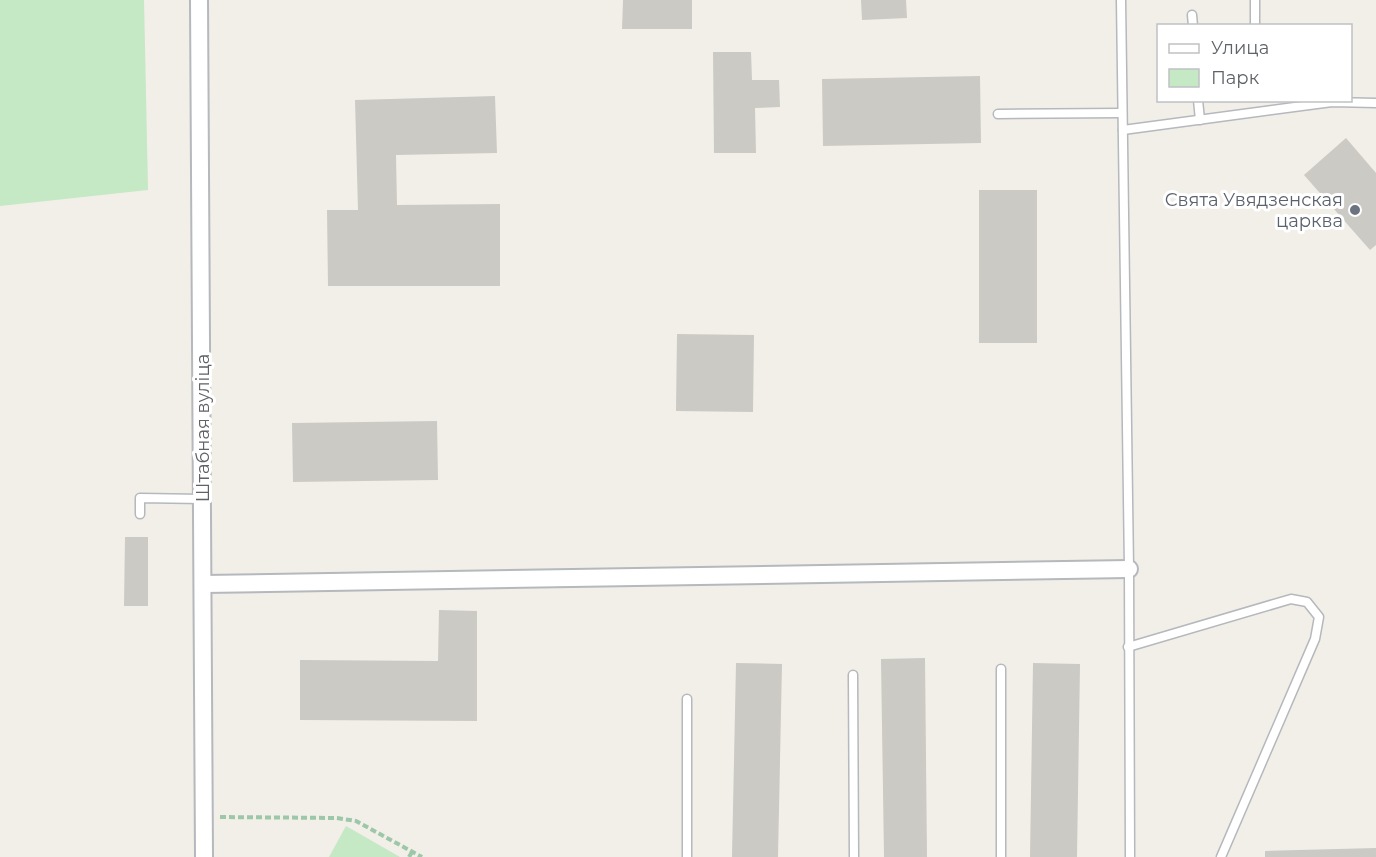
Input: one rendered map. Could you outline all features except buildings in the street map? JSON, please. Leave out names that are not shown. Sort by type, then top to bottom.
[{"type":"street","name":"Штабная вуліца","points":[[199,0],[204,857]]},
{"type":"street","points":[[204,584],[1129,569]]},
{"type":"lane","points":[[1121,0],[1129,569],[1130,857]]},
{"type":"lane","points":[[1255,0],[1256,24]]},
{"type":"lane","points":[[1192,15],[1193,24]]},
{"type":"lane","points":[[1198,102],[1200,120]]},
{"type":"lane","points":[[1258,102],[1258,112]]},
{"type":"lane","points":[[1123,130],[1332,102],[1376,103]]},
{"type":"lane","points":[[998,114],[1122,113]]},
{"type":"lane","points":[[140,514],[140,498],[203,499]]},
{"type":"lane","points":[[1128,647],[1292,599],[1307,602],[1319,617],[1315,639],[1221,857]]},
{"type":"lane","points":[[1001,669],[1001,857]]},
{"type":"lane","points":[[853,675],[854,857]]},
{"type":"lane","points":[[687,699],[687,857]]},
{"type":"path","points":[[204,816],[337,818],[356,821],[422,857]]},
{"type":"path","points":[[409,857],[412,852]]},
{"type":"green space","points":[[0,0],[144,0],[148,190],[0,206]]},
{"type":"green space","points":[[346,826],[400,857],[329,857]]},
{"type":"place","name":"Свята Увядзенская царква","points":[[1355,210]]}]
